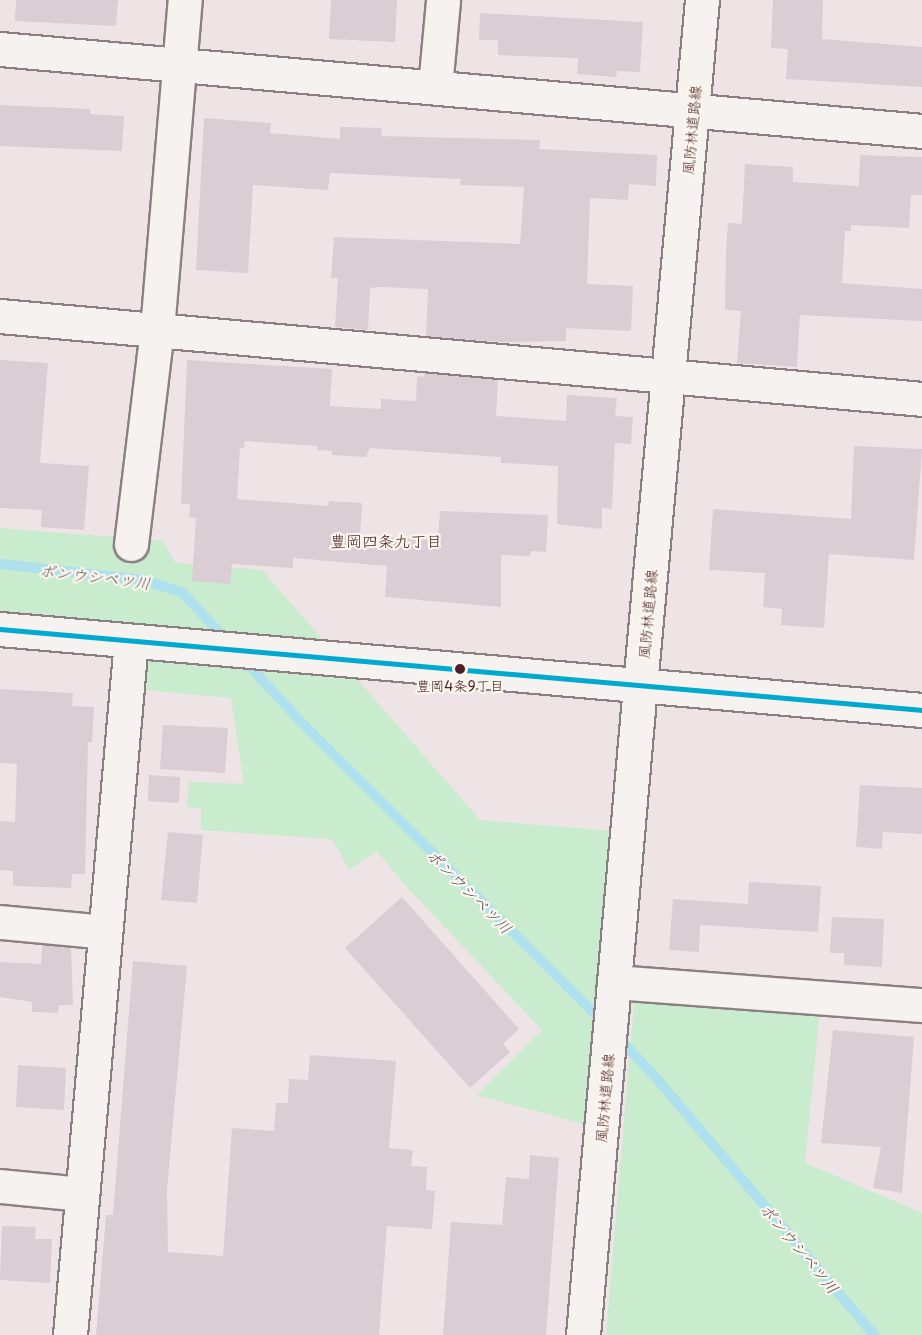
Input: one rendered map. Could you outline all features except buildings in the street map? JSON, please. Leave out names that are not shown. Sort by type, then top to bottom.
[{"type":"street","points":[[131,544],[157,330],[185,0]]},
{"type":"street","points":[[435,87],[443,0]]},
{"type":"street","name":"風防林道路線","points":[[583,1335],[702,0]]},
{"type":"street","points":[[0,49],[922,131]]},
{"type":"street","points":[[0,316],[922,399]]},
{"type":"street","points":[[0,629],[922,710]]},
{"type":"street","points":[[70,1335],[131,640]]},
{"type":"street","points":[[0,922],[105,932]]},
{"type":"street","points":[[614,987],[922,1005]]},
{"type":"street","points":[[0,1186],[81,1194]]},
{"type":"green space","points":[[0,528],[163,541],[175,563],[262,570],[480,820],[613,831],[587,1125],[477,1095],[542,1030],[405,885],[377,851],[349,870],[332,839],[201,830],[201,808],[187,807],[189,782],[244,784],[231,698],[144,690],[131,641],[0,629]]},
{"type":"green space","points":[[635,991],[820,1009],[805,1163],[922,1213],[922,1335],[606,1335]]},
{"type":"waterway","name":"ポンウシベツ川","points":[[0,564],[144,580],[182,592],[228,642]]},
{"type":"waterway","name":"ポンウシベツ川","points":[[242,658],[301,722],[605,1024]]},
{"type":"waterway","name":"ポンウシベツ川","points":[[616,1035],[657,1079],[874,1335]]},
{"type":"transit line","points":[[0,629],[922,710]]},
{"type":"place","name":"豊岡4条9丁目","points":[[460,669]]},
{"type":"district","name":"豊岡四条九丁目","points":[[386,540]]}]
